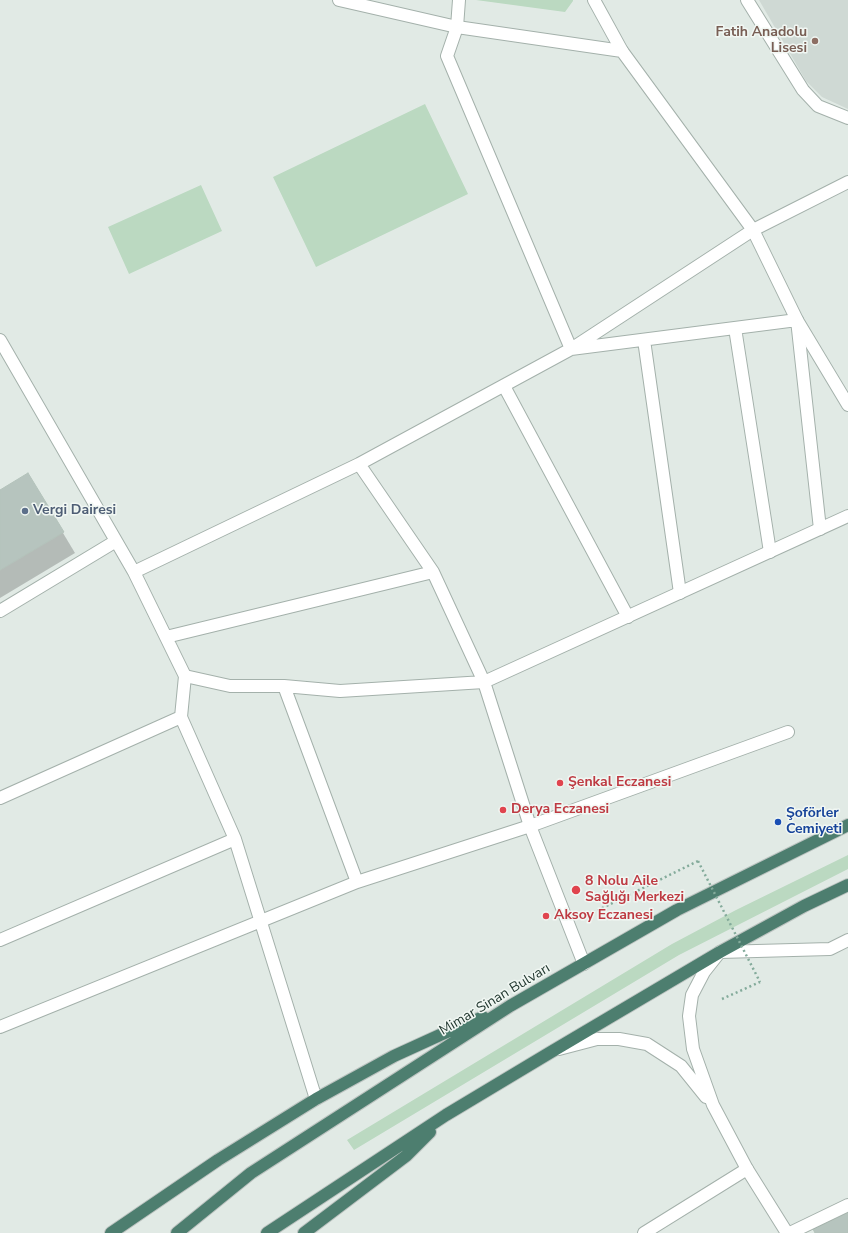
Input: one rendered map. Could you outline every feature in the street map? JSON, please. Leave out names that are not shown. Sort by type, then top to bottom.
[{"type":"highway","name":"Mimar Sinan Bulvarı","points":[[177,1233],[251,1173],[510,1006],[677,910],[848,825]]},
{"type":"highway","points":[[266,1233],[446,1115],[551,1052],[720,952],[804,906],[848,885]]},
{"type":"highway","points":[[111,1233],[218,1160],[316,1099],[394,1056],[510,1006]]},
{"type":"highway","points":[[304,1233],[406,1156],[446,1115]]},
{"type":"street","points":[[339,0],[457,27],[622,51]]},
{"type":"street","points":[[459,0],[457,27],[447,56],[571,349]]},
{"type":"street","points":[[594,0],[622,51],[753,230],[797,320],[848,405]]},
{"type":"street","points":[[747,0],[803,90],[818,106],[848,118]]},
{"type":"street","points":[[134,572],[359,464],[504,386],[571,349],[753,230],[848,182]]},
{"type":"street","points":[[571,349],[797,320]]},
{"type":"street","points":[[797,320],[820,529]]},
{"type":"street","points":[[735,328],[770,552]]},
{"type":"street","points":[[0,340],[134,572],[185,676],[181,717],[235,839],[316,1099]]},
{"type":"street","points":[[644,340],[680,593]]},
{"type":"street","points":[[504,386],[628,617]]},
{"type":"street","points":[[359,464],[433,572],[484,682],[530,826],[584,964]]},
{"type":"street","points":[[185,676],[230,686],[284,686],[340,691],[484,682],[848,516]]},
{"type":"street","points":[[0,611],[116,541]]},
{"type":"street","points":[[166,637],[433,572]]},
{"type":"street","points":[[284,686],[357,882]]},
{"type":"street","points":[[0,798],[181,717]]},
{"type":"street","points":[[0,1027],[357,882],[530,826],[788,732]]},
{"type":"street","points":[[0,940],[235,839]]},
{"type":"street","points":[[848,940],[830,949],[720,952],[704,972],[692,995],[689,1016],[693,1050],[713,1105],[747,1169],[788,1233],[848,1205]]},
{"type":"street","points":[[551,1052],[597,1039],[619,1039],[647,1044],[681,1066],[713,1105]]},
{"type":"street","points":[[644,1233],[747,1169]]},
{"type":"path","points":[[568,925],[698,861],[760,982],[722,999]]},
{"type":"shaded area","name":"Fatih Anadolu Lisesi","points":[[759,0],[848,0],[848,109],[822,97],[806,81]]},
{"type":"green space","points":[[476,0],[573,0],[573,1],[565,12]]},
{"type":"green space","points":[[425,104],[468,194],[316,267],[273,177]]},
{"type":"green space","points":[[201,185],[222,231],[129,274],[108,227]]},
{"type":"green space","points":[[848,855],[848,869],[679,955],[354,1150],[347,1140],[672,944],[736,910]]},
{"type":"building","name":"Vergi Dairesi","points":[[28,473],[64,532],[0,570],[0,490]]},
{"type":"building","points":[[848,1213],[848,1233],[815,1233],[813,1229]]},
{"type":"place","name":"Fatih Anadolu Lisesi","points":[[815,41]]},
{"type":"place","name":"Vergi Dairesi","points":[[25,511]]},
{"type":"place","name":"Şenkal Eczanesi","points":[[560,783]]},
{"type":"place","name":"Derya Eczanesi","points":[[503,810]]},
{"type":"place","name":"Şoförler Cemiyeti","points":[[778,822]]},
{"type":"place","name":"8 Nolu Aile Sağlığı Merkezi","points":[[576,890]]},
{"type":"place","name":"Aksoy Eczanesi","points":[[546,916]]}]
